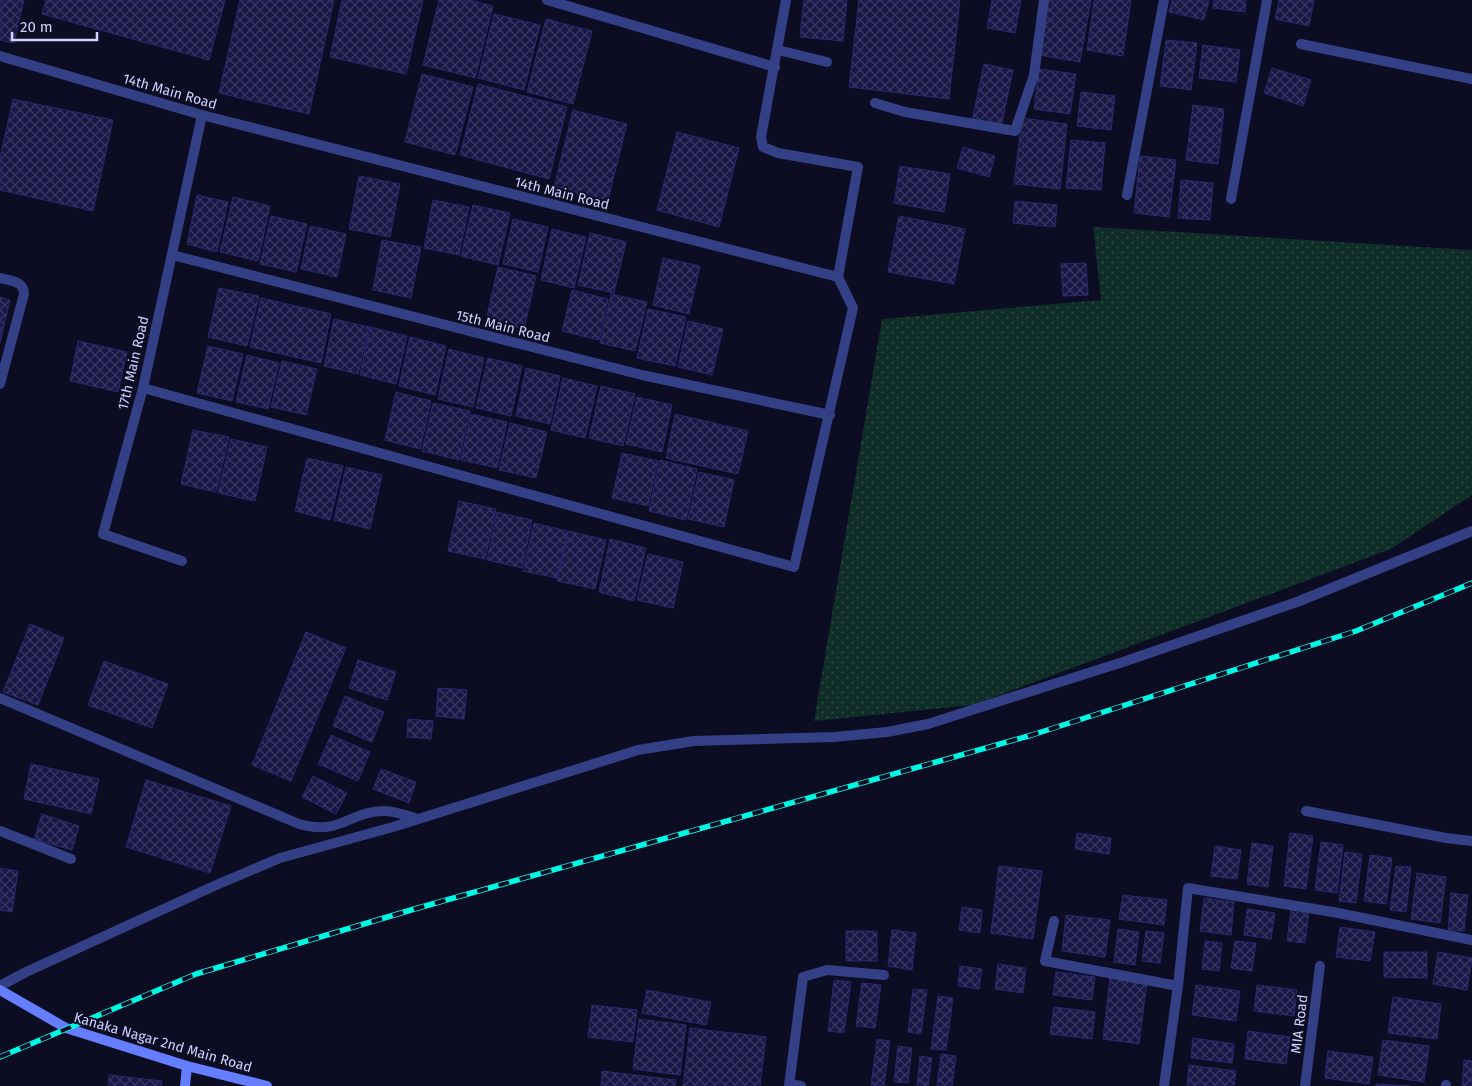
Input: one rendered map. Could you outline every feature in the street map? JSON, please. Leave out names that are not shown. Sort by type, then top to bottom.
[{"type":"main road","name":"Kanaka Nagar 2nd Main Road","points":[[0,990],[66,1028],[187,1066],[267,1086]]},
{"type":"main road","points":[[185,1086],[187,1066]]},
{"type":"street","points":[[547,0],[775,67]]},
{"type":"street","points":[[143,388],[794,567],[853,308],[838,277],[858,167],[778,153],[764,147],[761,137],[763,119],[775,67],[786,0]]},
{"type":"street","points":[[875,104],[905,112],[1015,131],[1034,75],[1044,0]]},
{"type":"street","points":[[1127,195],[1164,0]]},
{"type":"street","points":[[1231,199],[1267,0]]},
{"type":"street","points":[[1301,44],[1472,79]]},
{"type":"street","points":[[778,50],[827,62]]},
{"type":"street","name":"14th Main Road","points":[[0,56],[202,115],[838,277]]},
{"type":"street","name":"17th Main Road","points":[[182,561],[103,534],[143,388],[202,115]]},
{"type":"street","name":"15th Main Road","points":[[172,255],[642,375],[830,415]]},
{"type":"street","points":[[0,278],[20,283],[24,289],[0,384]]},
{"type":"street","points":[[0,986],[26,972],[214,886],[280,858],[393,827],[414,818],[638,750],[694,741],[834,737],[887,732],[928,724],[1126,661],[1297,602],[1472,531]]},
{"type":"street","points":[[0,698],[299,824],[320,829],[333,827],[373,812],[384,811],[414,818]]},
{"type":"street","points":[[1306,811],[1446,838],[1472,841]]},
{"type":"street","points":[[0,831],[71,859]]},
{"type":"street","points":[[1164,1086],[1178,986],[1188,888],[1333,912],[1472,940]]},
{"type":"street","points":[[1054,920],[1044,961],[1178,986]]},
{"type":"street","name":"MIA Road","points":[[1305,1086],[1320,966]]},
{"type":"street","points":[[801,1086],[789,1085],[803,977],[827,970],[884,975]]},
{"type":"green space","points":[[1093,227],[1472,250],[1472,495],[1391,549],[973,705],[814,721],[882,319],[1101,300]]},
{"type":"building","points":[[0,0],[24,0],[14,43],[0,40]]},
{"type":"building","points":[[46,0],[225,0],[209,60],[42,14]]},
{"type":"building","points":[[240,0],[334,0],[309,114],[219,93]]},
{"type":"building","points":[[342,0],[423,0],[406,74],[330,57]]},
{"type":"building","points":[[439,0],[470,0],[493,6],[475,78],[423,65]]},
{"type":"building","points":[[804,0],[847,0],[843,41],[800,37]]},
{"type":"building","points":[[859,0],[960,0],[949,99],[849,87]]},
{"type":"building","points":[[992,0],[1021,0],[1015,33],[987,28]]},
{"type":"building","points":[[1048,0],[1091,0],[1080,62],[1039,55]]},
{"type":"building","points":[[1094,0],[1131,0],[1123,56],[1087,50]]},
{"type":"building","points":[[1172,0],[1209,0],[1204,20],[1169,12]]},
{"type":"building","points":[[1214,0],[1246,0],[1245,12],[1213,8]]},
{"type":"building","points":[[1279,0],[1314,0],[1309,26],[1275,19]]},
{"type":"building","points":[[494,14],[540,25],[524,90],[478,78]]},
{"type":"building","points":[[546,19],[592,31],[573,104],[527,92]]},
{"type":"building","points":[[1166,40],[1197,43],[1191,90],[1160,86]]},
{"type":"building","points":[[1203,45],[1240,50],[1236,82],[1199,78]]},
{"type":"building","points":[[984,64],[1013,70],[1001,127],[972,121]]},
{"type":"building","points":[[1272,68],[1311,80],[1303,106],[1264,93]]},
{"type":"building","points":[[1039,69],[1076,74],[1070,114],[1034,109]]},
{"type":"building","points":[[422,74],[473,87],[455,155],[405,142]]},
{"type":"building","points":[[478,84],[567,107],[549,179],[460,155]]},
{"type":"building","points":[[1081,92],[1115,96],[1111,130],[1077,126]]},
{"type":"building","points":[[13,99],[113,120],[93,211],[0,190],[0,158]]},
{"type":"building","points":[[1193,105],[1224,109],[1218,164],[1186,160]]},
{"type":"building","points":[[573,110],[627,124],[608,200],[554,187]]},
{"type":"building","points":[[1022,118],[1067,124],[1060,189],[1014,184]]},
{"type":"building","points":[[677,132],[739,148],[719,227],[657,210]]},
{"type":"building","points":[[1071,140],[1105,143],[1101,190],[1066,188]]},
{"type":"building","points":[[963,147],[995,156],[989,177],[957,168]]},
{"type":"building","points":[[1140,156],[1176,160],[1169,217],[1134,213]]},
{"type":"building","points":[[900,166],[950,174],[944,212],[894,203]]},
{"type":"building","points":[[359,176],[400,184],[390,237],[349,229]]},
{"type":"building","points":[[1181,180],[1213,183],[1210,220],[1178,218]]},
{"type":"building","points":[[197,195],[228,202],[217,252],[187,244]]},
{"type":"building","points":[[233,197],[270,206],[258,261],[220,252]]},
{"type":"building","points":[[433,200],[469,207],[459,255],[424,248]]},
{"type":"building","points":[[1015,201],[1057,205],[1055,227],[1013,223]]},
{"type":"building","points":[[473,205],[510,213],[498,265],[461,256]]},
{"type":"building","points":[[271,216],[307,224],[296,272],[260,264]]},
{"type":"building","points":[[899,216],[965,229],[954,284],[888,272]]},
{"type":"building","points":[[513,219],[548,227],[538,272],[503,264]]},
{"type":"building","points":[[310,226],[346,234],[337,277],[301,269]]},
{"type":"building","points":[[552,229],[586,237],[574,288],[541,280]]},
{"type":"building","points":[[590,233],[626,242],[614,293],[578,285]]},
{"type":"building","points":[[382,240],[421,247],[411,298],[373,290]]},
{"type":"building","points":[[663,258],[700,266],[689,314],[653,305]]},
{"type":"building","points":[[1086,263],[1088,295],[1063,296],[1061,264]]},
{"type":"building","points":[[498,267],[536,276],[524,329],[486,320]]},
{"type":"building","points":[[219,288],[259,296],[247,346],[208,337]]},
{"type":"building","points":[[572,290],[608,299],[599,340],[562,331]]},
{"type":"building","points":[[611,294],[647,302],[635,351],[600,343]]},
{"type":"building","points":[[0,297],[10,300],[0,343]]},
{"type":"building","points":[[261,298],[331,314],[321,363],[250,347]]},
{"type":"building","points":[[648,309],[686,317],[675,366],[637,358]]},
{"type":"building","points":[[334,319],[369,327],[358,374],[324,366]]},
{"type":"building","points":[[688,321],[723,329],[712,375],[678,367]]},
{"type":"building","points":[[370,327],[407,336],[396,384],[360,375]]},
{"type":"building","points":[[410,337],[446,346],[435,395],[399,386]]},
{"type":"building","points":[[78,341],[127,352],[118,392],[70,381]]},
{"type":"building","points":[[208,346],[243,354],[232,401],[197,393]]},
{"type":"building","points":[[449,349],[484,358],[473,407],[438,399]]},
{"type":"building","points":[[247,355],[279,363],[268,409],[236,402]]},
{"type":"building","points":[[488,358],[522,366],[511,416],[476,408]]},
{"type":"building","points":[[282,361],[317,369],[306,415],[271,407]]},
{"type":"building","points":[[526,368],[560,376],[550,424],[516,416]]},
{"type":"building","points":[[563,378],[597,386],[585,438],[551,430]]},
{"type":"building","points":[[601,386],[635,394],[623,446],[589,438]]},
{"type":"building","points":[[396,392],[431,401],[420,449],[385,440]]},
{"type":"building","points":[[637,397],[672,405],[662,452],[626,444]]},
{"type":"building","points":[[433,403],[470,411],[459,460],[422,451]]},
{"type":"building","points":[[471,414],[507,422],[497,468],[461,460]]},
{"type":"building","points":[[675,414],[748,431],[738,474],[666,458]]},
{"type":"building","points":[[510,423],[547,432],[536,478],[499,470]]},
{"type":"building","points":[[193,430],[229,437],[216,492],[181,484]]},
{"type":"building","points":[[231,439],[267,447],[255,501],[218,493]]},
{"type":"building","points":[[622,453],[658,461],[648,506],[612,498]]},
{"type":"building","points":[[307,458],[343,466],[330,520],[295,511]]},
{"type":"building","points":[[660,460],[697,469],[686,520],[649,511]]},
{"type":"building","points":[[346,467],[382,475],[370,529],[334,520]]},
{"type":"building","points":[[699,472],[734,480],[724,527],[688,519]]},
{"type":"building","points":[[459,501],[496,509],[485,559],[448,551]]},
{"type":"building","points":[[497,512],[532,520],[522,568],[487,560]]},
{"type":"building","points":[[534,523],[567,531],[557,578],[523,571]]},
{"type":"building","points":[[568,531],[606,540],[595,589],[557,581]]},
{"type":"building","points":[[610,539],[646,548],[634,601],[599,592]]},
{"type":"building","points":[[648,554],[683,562],[673,608],[637,600]]},
{"type":"building","points":[[30,624],[64,638],[38,705],[3,692]]},
{"type":"building","points":[[306,632],[346,648],[291,781],[252,765]]},
{"type":"building","points":[[358,660],[396,672],[387,700],[349,688]]},
{"type":"building","points":[[104,661],[168,684],[152,728],[88,705]]},
{"type":"building","points":[[438,688],[467,690],[464,719],[436,716]]},
{"type":"building","points":[[345,696],[384,712],[372,742],[333,726]]},
{"type":"building","points":[[408,719],[433,721],[431,739],[407,737]]},
{"type":"building","points":[[331,735],[370,752],[358,781],[318,764]]},
{"type":"building","points":[[31,764],[99,779],[91,814],[24,799]]},
{"type":"building","points":[[381,769],[416,782],[409,803],[373,789]]},
{"type":"building","points":[[313,776],[347,793],[336,814],[302,797]]},
{"type":"building","points":[[146,780],[231,806],[210,873],[126,847]]},
{"type":"building","points":[[42,814],[79,826],[72,850],[34,839]]},
{"type":"building","points":[[1077,833],[1111,838],[1109,854],[1075,849]]},
{"type":"building","points":[[1290,833],[1313,836],[1306,889],[1284,886]]},
{"type":"building","points":[[1321,842],[1343,845],[1337,893],[1315,890]]},
{"type":"building","points":[[1252,843],[1273,846],[1268,887],[1247,884]]},
{"type":"building","points":[[1215,846],[1241,850],[1237,879],[1211,876]]},
{"type":"building","points":[[1345,852],[1362,854],[1356,903],[1339,901]]},
{"type":"building","points":[[1370,855],[1392,858],[1386,904],[1364,901]]},
{"type":"building","points":[[999,866],[1042,871],[1033,939],[991,933]]},
{"type":"building","points":[[1396,866],[1411,867],[1406,912],[1390,910]]},
{"type":"building","points":[[0,868],[18,871],[12,912],[0,910]]},
{"type":"building","points":[[1417,873],[1446,877],[1440,923],[1411,919]]},
{"type":"building","points":[[1451,893],[1468,895],[1464,931],[1448,930]]},
{"type":"building","points":[[1123,895],[1167,900],[1164,925],[1119,919]]},
{"type":"building","points":[[1204,898],[1234,902],[1231,935],[1200,931]]},
{"type":"building","points":[[962,907],[982,910],[980,933],[959,930]]},
{"type":"building","points":[[1247,909],[1275,913],[1271,939],[1244,935]]},
{"type":"building","points":[[1291,910],[1309,912],[1305,943],[1287,941]]},
{"type":"building","points":[[1066,915],[1110,920],[1105,957],[1062,951]]},
{"type":"building","points":[[1340,927],[1375,932],[1370,961],[1336,957]]},
{"type":"building","points":[[1118,929],[1139,932],[1135,965],[1114,962]]},
{"type":"building","points":[[892,930],[916,933],[912,970],[888,966]]},
{"type":"building","points":[[846,931],[877,931],[877,961],[846,961]]},
{"type":"building","points":[[1146,931],[1164,933],[1160,963],[1142,961]]},
{"type":"building","points":[[1205,941],[1222,943],[1219,971],[1202,969]]},
{"type":"building","points":[[1235,941],[1256,943],[1252,971],[1231,968]]},
{"type":"building","points":[[1384,952],[1427,952],[1427,978],[1384,977]]},
{"type":"building","points":[[1438,952],[1472,958],[1467,990],[1433,984]]},
{"type":"building","points":[[998,964],[1026,968],[1023,993],[995,989]]},
{"type":"building","points":[[960,966],[982,969],[979,989],[958,986]]},
{"type":"building","points":[[1056,972],[1095,977],[1092,1000],[1053,995]]},
{"type":"building","points":[[1110,977],[1147,982],[1139,1044],[1103,1039]]},
{"type":"building","points":[[834,980],[851,982],[844,1033],[828,1031]]},
{"type":"building","points":[[862,983],[881,985],[875,1028],[856,1026]]},
{"type":"building","points":[[1196,985],[1240,991],[1236,1021],[1192,1015]]},
{"type":"building","points":[[1257,985],[1297,990],[1294,1016],[1254,1011]]},
{"type":"building","points":[[913,989],[927,990],[921,1034],[908,1032]]},
{"type":"building","points":[[647,990],[711,1002],[706,1025],[642,1013]]},
{"type":"building","points":[[938,996],[953,998],[946,1050],[931,1049]]},
{"type":"building","points":[[1393,997],[1441,1004],[1437,1039],[1388,1033]]},
{"type":"building","points":[[592,1005],[637,1010],[633,1042],[588,1037]]},
{"type":"building","points":[[1054,1007],[1095,1012],[1092,1039],[1050,1034]]},
{"type":"building","points":[[639,1019],[686,1025],[680,1075],[633,1069]]},
{"type":"building","points":[[690,1028],[766,1037],[760,1086],[683,1086]]},
{"type":"building","points":[[1248,1031],[1290,1037],[1286,1064],[1245,1059]]},
{"type":"building","points":[[1193,1038],[1234,1044],[1232,1063],[1191,1058]]},
{"type":"building","points":[[877,1039],[890,1041],[884,1086],[871,1085]]},
{"type":"building","points":[[1383,1040],[1429,1046],[1424,1082],[1378,1075]]},
{"type":"building","points":[[898,1046],[912,1048],[908,1083],[894,1082]]},
{"type":"building","points":[[1328,1051],[1373,1057],[1369,1084],[1325,1078]]},
{"type":"building","points":[[941,1054],[956,1056],[952,1086],[937,1086]]},
{"type":"building","points":[[920,1056],[932,1058],[928,1086],[917,1086]]},
{"type":"building","points":[[1464,1060],[1472,1061],[1472,1086],[1462,1086]]},
{"type":"building","points":[[1189,1065],[1236,1071],[1234,1086],[1187,1086]]},
{"type":"building","points":[[602,1071],[676,1080],[675,1086],[601,1086]]},
{"type":"building","points":[[109,1075],[162,1081],[161,1086],[108,1086]]},
{"type":"building","points":[[1376,1084],[1410,1086],[1376,1086]]},
{"type":"railway","points":[[0,1057],[196,974],[411,910],[1032,735],[1356,631],[1472,583]]}]
